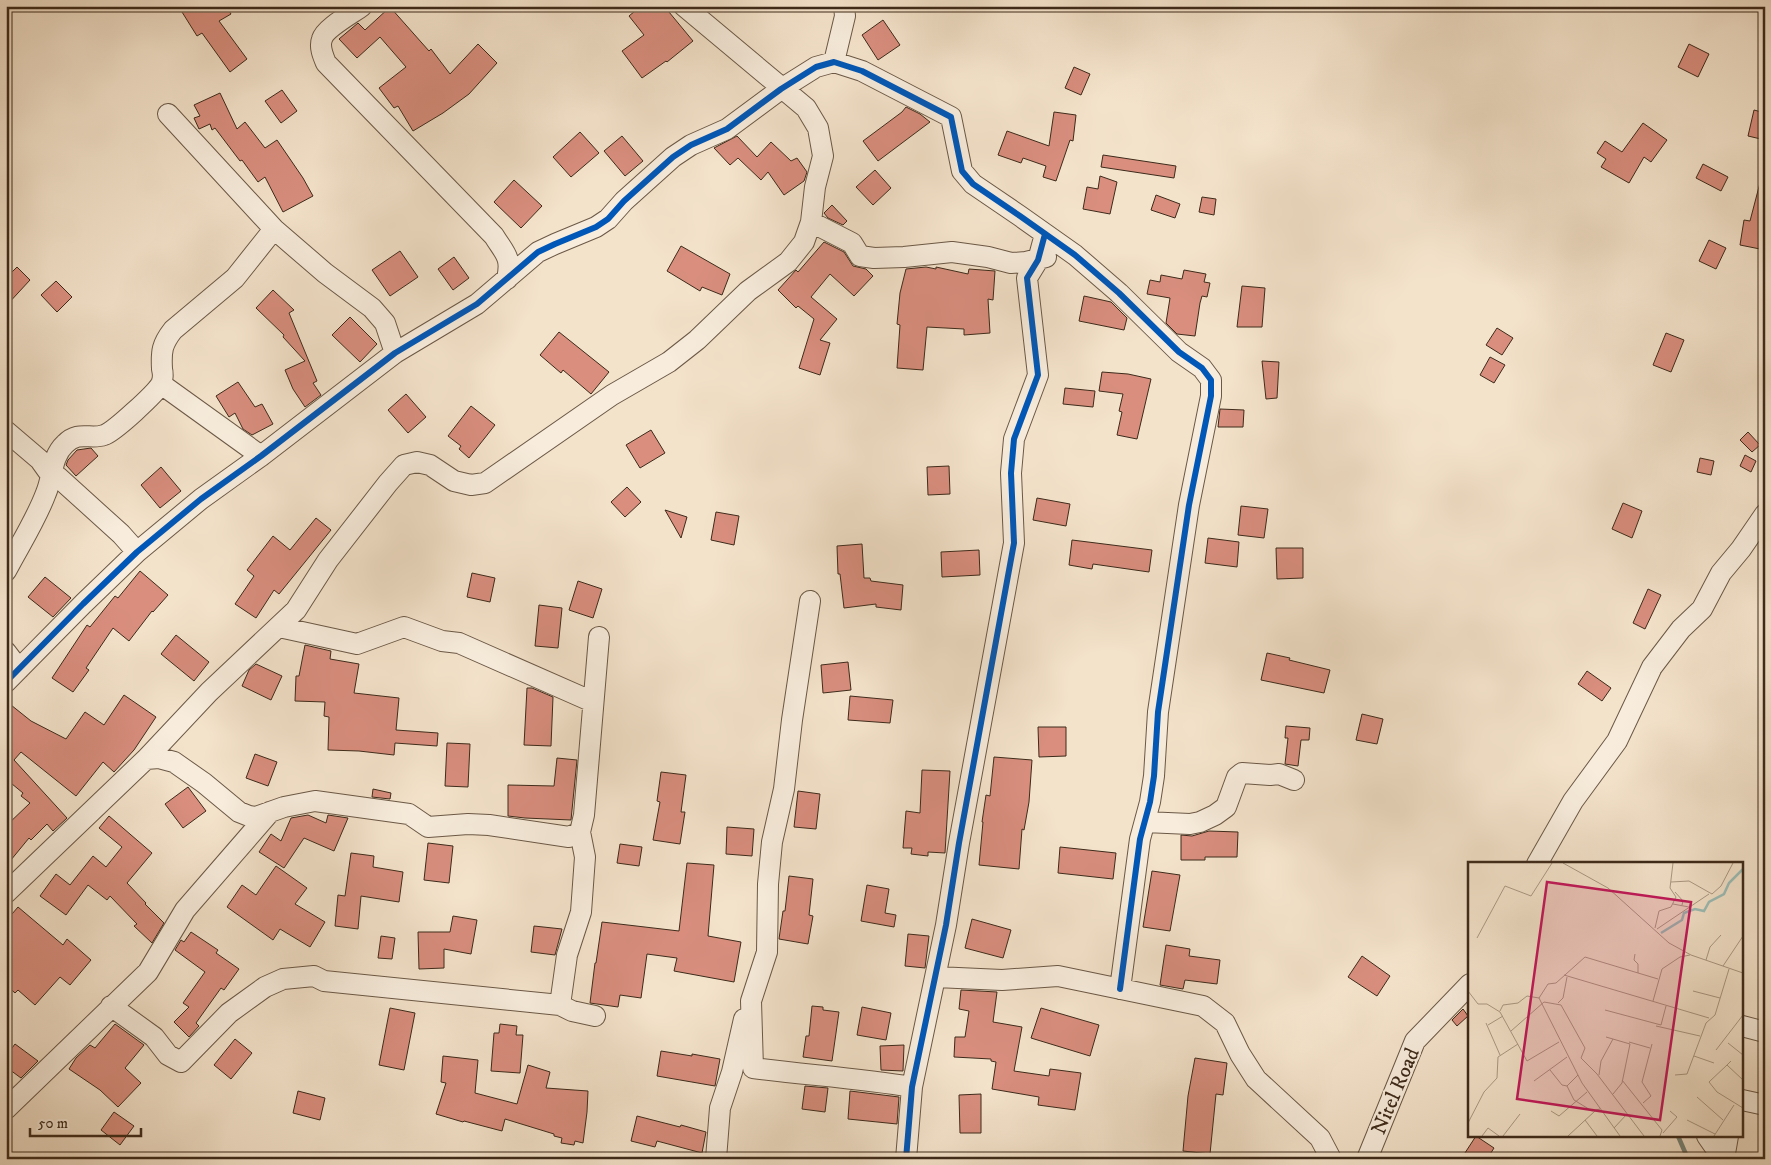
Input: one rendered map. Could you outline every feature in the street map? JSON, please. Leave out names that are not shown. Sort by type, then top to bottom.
[{"type":"street","points":[[362,6],[325,32],[321,40],[322,52],[326,63],[494,236],[507,256],[510,265],[507,278]]},
{"type":"street","points":[[6,893],[146,759],[209,692],[296,610],[328,560],[404,465],[417,462],[430,466],[454,481],[470,485],[485,483],[612,394],[669,362],[690,346],[748,291],[788,262],[804,242],[811,222],[815,187],[823,156],[818,128],[806,108],[684,6]]},
{"type":"street","points":[[834,62],[846,16],[844,6]]},
{"type":"street","points":[[6,652],[13,676],[83,604],[138,552],[202,499],[395,353],[478,304],[538,252],[596,227],[608,219],[624,201],[673,158],[692,146],[727,129],[781,89],[816,67],[834,62],[862,72],[951,117],[962,171],[973,184],[1075,255],[1119,293],[1179,352],[1202,368],[1211,380],[1211,396],[1189,505],[1158,712],[1154,776],[1150,802],[1140,839],[1132,888],[1120,989]]},
{"type":"street","points":[[168,114],[274,229],[325,273],[372,308],[385,323],[395,353]]},
{"type":"street","points":[[811,222],[852,243],[860,256],[874,258],[952,252],[988,257],[1011,263],[1038,260],[1063,253],[1075,255]]},
{"type":"street","points":[[6,571],[47,492],[56,455],[64,444],[72,438],[83,435],[106,435],[126,420],[161,384],[161,353],[165,340],[173,330],[235,278],[274,229]]},
{"type":"street","points":[[906,1159],[912,1087],[936,977],[1014,543],[1011,473],[1014,439],[1038,375],[1027,278],[1038,260],[1045,234]]},
{"type":"street","points":[[161,384],[261,456]]},
{"type":"street","points":[[6,431],[40,460],[50,474],[58,477],[121,534],[138,552]]},
{"type":"street","points":[[1538,862],[1573,801],[1617,742],[1652,666],[1680,630],[1702,609],[1721,573],[1741,549],[1765,514]]},
{"type":"street","points":[[810,601],[792,720],[784,789],[772,842],[768,884],[767,952],[752,1001],[753,1068],[807,1076],[868,1080],[912,1087]]},
{"type":"street","points":[[280,627],[357,644],[404,627],[442,641],[459,642],[594,702]]},
{"type":"street","points":[[560,1005],[567,955],[581,912],[585,857],[580,832],[584,815],[599,637]]},
{"type":"street","points":[[146,759],[158,758],[174,762],[204,782],[240,812],[249,816],[256,817],[284,807],[315,801],[409,814],[428,827],[468,824],[489,825],[569,837],[580,832]]},
{"type":"street","points":[[1145,822],[1190,824],[1200,822],[1226,807],[1237,776],[1242,773],[1279,774],[1294,780]]},
{"type":"street","points":[[6,1109],[148,972],[185,910],[270,812]]},
{"type":"street","points":[[716,1159],[720,1108],[732,1072],[750,994],[753,967],[756,957],[767,952]]},
{"type":"street","points":[[111,1006],[154,1037],[168,1055],[181,1062],[229,1013],[265,987],[283,979],[314,976],[324,981],[560,1005],[572,1011],[595,1016]]},
{"type":"street","points":[[936,977],[1002,980],[1058,976],[1203,1006],[1225,1023],[1240,1054],[1256,1079],[1320,1138],[1331,1159]]},
{"type":"street","name":"Nitel Road","points":[[1367,1159],[1415,1040],[1468,986]]},
{"type":"street","points":[[1744,1027],[1765,1032]]},
{"type":"street","points":[[1744,1100],[1765,1105]]},
{"type":"street","points":[[1708,1138],[1724,1159]]},
{"type":"street","points":[[1724,1159],[1728,1138]]},
{"type":"building","points":[[191,6],[226,6],[231,14],[219,21],[247,59],[230,72],[202,33],[197,36],[182,12]]},
{"type":"building","points":[[641,6],[664,6],[693,41],[667,62],[642,78],[622,51],[644,35],[629,16]]},
{"type":"building","points":[[390,7],[429,51],[431,49],[450,74],[478,44],[497,63],[469,94],[443,113],[413,131],[398,106],[394,108],[379,88],[406,67],[380,37],[357,58],[339,39],[358,23],[365,30]]},
{"type":"building","points":[[883,20],[900,45],[878,60],[862,35]]},
{"type":"building","points":[[1689,44],[1709,54],[1698,77],[1678,67]]},
{"type":"building","points":[[1074,67],[1090,74],[1081,95],[1065,88]]},
{"type":"building","points":[[282,90],[297,111],[281,123],[265,101]]},
{"type":"building","points":[[220,93],[237,129],[245,122],[265,148],[277,140],[313,196],[283,212],[265,177],[258,182],[215,128],[212,130],[210,124],[199,129],[194,118],[200,116],[194,105]]},
{"type":"building","points":[[906,107],[930,122],[878,161],[863,141]]},
{"type":"building","points":[[1754,110],[1765,113],[1765,140],[1748,136]]},
{"type":"building","points":[[1054,112],[1076,115],[1073,141],[1070,140],[1056,181],[1043,177],[1046,166],[1023,158],[1021,163],[998,155],[1007,131],[1049,146]]},
{"type":"building","points":[[1643,123],[1667,140],[1651,162],[1644,157],[1629,183],[1601,167],[1606,159],[1597,153],[1605,141],[1622,152]]},
{"type":"building","points":[[580,132],[599,153],[571,177],[553,157]]},
{"type":"building","points":[[622,136],[643,161],[625,176],[604,151]]},
{"type":"building","points":[[737,136],[757,157],[771,142],[791,161],[797,158],[807,172],[804,181],[784,195],[768,172],[761,180],[738,158],[730,165],[714,148]]},
{"type":"building","points":[[1103,155],[1176,166],[1174,178],[1101,167]]},
{"type":"building","points":[[1703,164],[1728,177],[1721,191],[1696,178]]},
{"type":"building","points":[[875,170],[891,188],[873,205],[856,187]]},
{"type":"building","points":[[1100,176],[1117,182],[1110,214],[1083,209],[1087,187],[1098,189]]},
{"type":"building","points":[[1761,179],[1765,180],[1765,250],[1740,245],[1744,220],[1750,221]]},
{"type":"building","points":[[514,180],[542,206],[521,228],[494,202]]},
{"type":"building","points":[[1156,195],[1180,204],[1175,218],[1151,210]]},
{"type":"building","points":[[1202,197],[1216,199],[1214,215],[1199,212]]},
{"type":"building","points":[[832,205],[847,221],[843,225],[828,218],[824,213]]},
{"type":"building","points":[[1709,240],[1726,248],[1716,269],[1699,261]]},
{"type":"building","points":[[824,242],[844,252],[853,266],[866,269],[873,276],[854,296],[830,274],[811,297],[837,319],[820,340],[830,343],[820,375],[799,368],[814,319],[798,306],[796,308],[778,290],[796,270],[798,272]]},
{"type":"building","points":[[681,246],[730,274],[722,295],[702,287],[700,291],[667,271]]},
{"type":"building","points":[[400,251],[418,277],[390,296],[372,270]]},
{"type":"building","points":[[454,257],[469,278],[453,290],[438,269]]},
{"type":"building","points":[[17,267],[30,280],[6,306],[6,278]]},
{"type":"building","points":[[926,267],[936,269],[936,267],[968,274],[969,269],[995,271],[993,300],[988,299],[990,333],[964,335],[964,329],[927,327],[923,370],[897,368],[900,325],[897,324],[900,293],[906,269]]},
{"type":"building","points":[[1184,270],[1206,274],[1204,282],[1210,283],[1207,297],[1202,296],[1200,303],[1195,336],[1177,334],[1166,323],[1170,298],[1147,294],[1150,280],[1160,282],[1161,275],[1182,279]]},
{"type":"building","points":[[56,281],[72,297],[57,312],[41,295]]},
{"type":"building","points":[[1242,286],[1265,288],[1262,327],[1237,327]]},
{"type":"building","points":[[273,290],[294,310],[289,313],[317,381],[313,383],[321,395],[305,407],[293,389],[285,370],[305,361],[283,337],[284,335],[256,308]]},
{"type":"building","points":[[1084,296],[1111,302],[1127,318],[1124,330],[1079,321]]},
{"type":"building","points":[[350,317],[377,344],[360,362],[332,335]]},
{"type":"building","points":[[1497,328],[1513,338],[1502,355],[1486,345]]},
{"type":"building","points":[[559,332],[609,372],[591,394],[563,370],[561,373],[540,355]]},
{"type":"building","points":[[1666,333],[1684,340],[1671,372],[1653,365]]},
{"type":"building","points":[[1490,357],[1505,365],[1494,383],[1480,375]]},
{"type":"building","points":[[1262,361],[1279,362],[1277,398],[1266,399]]},
{"type":"building","points":[[1102,372],[1128,374],[1151,379],[1137,439],[1117,435],[1122,412],[1119,411],[1123,394],[1099,391]]},
{"type":"building","points":[[238,382],[255,407],[262,404],[273,424],[252,435],[243,429],[235,413],[229,417],[216,396]]},
{"type":"building","points":[[1065,388],[1095,391],[1093,407],[1063,404]]},
{"type":"building","points":[[406,394],[426,417],[408,433],[388,410]]},
{"type":"building","points":[[471,406],[495,425],[469,458],[459,449],[461,446],[448,436]]},
{"type":"building","points":[[1220,409],[1244,410],[1243,427],[1218,427]]},
{"type":"building","points":[[651,430],[665,453],[640,468],[626,445]]},
{"type":"building","points":[[1748,432],[1760,445],[1752,452],[1740,440]]},
{"type":"building","points":[[91,448],[98,456],[76,476],[66,465],[68,460],[77,450]]},
{"type":"building","points":[[1745,455],[1756,461],[1751,472],[1740,466]]},
{"type":"building","points":[[1700,458],[1714,461],[1711,475],[1697,472]]},
{"type":"building","points":[[949,466],[950,494],[928,495],[927,467]]},
{"type":"building","points":[[161,467],[181,491],[160,508],[141,485]]},
{"type":"building","points":[[627,487],[641,502],[625,517],[611,502]]},
{"type":"building","points":[[1037,498],[1070,504],[1066,526],[1033,520]]},
{"type":"building","points":[[1623,503],[1642,511],[1632,538],[1612,529]]},
{"type":"building","points":[[1241,506],[1268,509],[1264,538],[1238,535]]},
{"type":"building","points":[[665,510],[687,517],[681,538]]},
{"type":"building","points":[[716,512],[739,516],[734,545],[711,540]]},
{"type":"building","points":[[316,518],[331,530],[279,594],[274,590],[256,618],[235,604],[254,576],[247,570],[273,536],[290,550]]},
{"type":"building","points":[[1208,538],[1239,542],[1237,567],[1205,563]]},
{"type":"building","points":[[1072,540],[1152,550],[1149,572],[1093,564],[1092,569],[1069,565]]},
{"type":"building","points":[[862,544],[864,578],[870,578],[871,581],[903,585],[901,610],[876,607],[876,604],[844,608],[840,574],[838,574],[837,546]]},
{"type":"building","points":[[1276,548],[1303,548],[1303,578],[1277,579]]},
{"type":"building","points":[[979,550],[980,575],[942,577],[941,552]]},
{"type":"building","points":[[140,571],[168,595],[152,611],[129,641],[113,628],[86,668],[89,670],[73,692],[52,678],[87,625],[90,627],[115,596],[118,598]]},
{"type":"building","points":[[472,573],[495,578],[490,602],[467,597]]},
{"type":"building","points":[[45,577],[71,598],[53,617],[28,597]]},
{"type":"building","points":[[578,581],[602,589],[593,618],[569,610]]},
{"type":"building","points":[[1648,589],[1661,595],[1645,629],[1633,623]]},
{"type":"building","points":[[539,605],[562,608],[558,648],[535,646]]},
{"type":"building","points":[[176,635],[209,662],[194,681],[161,654]]},
{"type":"building","points":[[305,645],[331,651],[330,659],[359,664],[354,693],[399,698],[396,730],[438,733],[437,746],[395,743],[394,755],[328,750],[329,717],[324,716],[325,702],[295,701],[296,676],[299,676]]},
{"type":"building","points":[[1267,653],[1330,670],[1324,693],[1261,680]]},
{"type":"building","points":[[848,662],[851,690],[823,693],[821,665]]},
{"type":"building","points":[[256,664],[282,676],[271,700],[242,686],[249,670]]},
{"type":"building","points":[[1587,671],[1611,688],[1602,701],[1578,684]]},
{"type":"building","points":[[527,688],[532,688],[553,697],[551,746],[524,745]]},
{"type":"building","points":[[124,695],[156,717],[134,750],[114,772],[103,762],[76,796],[21,752],[14,760],[67,818],[53,831],[47,824],[31,840],[29,838],[6,866],[6,826],[30,803],[21,796],[23,793],[6,779],[6,701],[31,721],[66,739],[85,712],[104,725]]},
{"type":"building","points":[[850,696],[893,700],[890,723],[848,720]]},
{"type":"building","points":[[1362,714],[1383,719],[1377,744],[1356,740]]},
{"type":"building","points":[[1286,726],[1310,728],[1309,740],[1301,740],[1298,766],[1285,764],[1288,738],[1285,738]]},
{"type":"building","points":[[1038,727],[1066,727],[1066,756],[1039,757]]},
{"type":"building","points":[[447,743],[470,744],[468,787],[445,786]]},
{"type":"building","points":[[255,754],[277,762],[268,786],[246,778]]},
{"type":"building","points":[[994,757],[1032,760],[1029,802],[1024,830],[1022,829],[1019,869],[979,865],[982,822],[986,795],[990,796]]},
{"type":"building","points":[[557,758],[577,760],[571,820],[508,816],[508,785],[554,786]]},
{"type":"building","points":[[922,770],[950,771],[945,853],[928,852],[928,856],[911,854],[912,848],[903,848],[906,811],[920,813]]},
{"type":"building","points":[[661,772],[686,775],[681,812],[685,812],[680,844],[653,840],[660,802],[657,801]]},
{"type":"building","points":[[188,787],[206,811],[183,828],[165,804]]},
{"type":"building","points":[[373,789],[391,793],[390,799],[372,797]]},
{"type":"building","points":[[798,791],[820,794],[816,829],[794,827]]},
{"type":"building","points":[[308,815],[326,823],[328,815],[348,818],[334,851],[304,838],[284,868],[259,852],[271,834],[281,841],[291,818]]},
{"type":"building","points":[[109,816],[152,853],[127,883],[164,923],[152,943],[134,926],[137,924],[110,896],[107,900],[88,885],[66,915],[40,896],[56,874],[70,885],[93,856],[106,867],[122,847],[99,828]]},
{"type":"building","points":[[727,827],[754,829],[752,856],[726,854]]},
{"type":"building","points":[[1209,831],[1238,832],[1237,857],[1205,857],[1205,860],[1181,860],[1181,835],[1192,836]]},
{"type":"building","points":[[428,843],[453,846],[449,883],[424,880]]},
{"type":"building","points":[[620,844],[642,847],[639,866],[617,863]]},
{"type":"building","points":[[1060,847],[1116,853],[1113,879],[1058,873]]},
{"type":"building","points":[[351,853],[374,856],[373,867],[403,872],[399,902],[361,896],[358,929],[335,926],[338,895],[345,896]]},
{"type":"building","points":[[687,863],[714,865],[708,936],[741,942],[734,982],[674,971],[677,958],[647,954],[641,998],[620,995],[618,1007],[590,1003],[602,922],[679,931]]},
{"type":"building","points":[[276,866],[307,888],[295,904],[325,922],[310,947],[280,929],[273,940],[227,907],[242,885],[256,895]]},
{"type":"building","points":[[1152,871],[1180,875],[1170,931],[1143,927]]},
{"type":"building","points":[[789,876],[813,879],[809,915],[813,916],[808,944],[779,939],[783,911],[785,911]]},
{"type":"building","points":[[867,885],[889,889],[885,913],[896,915],[894,927],[861,921]]},
{"type":"building","points":[[18,907],[63,945],[67,939],[91,960],[70,985],[60,977],[35,1005],[18,990],[15,993],[6,985],[6,921]]},
{"type":"building","points":[[453,916],[477,920],[471,954],[444,949],[444,968],[419,969],[418,932],[450,932]]},
{"type":"building","points":[[972,919],[1011,930],[1003,958],[965,948]]},
{"type":"building","points":[[534,926],[562,929],[555,955],[531,952]]},
{"type":"building","points":[[191,932],[218,950],[216,953],[239,969],[224,990],[221,988],[196,1023],[199,1026],[189,1037],[174,1022],[189,1007],[183,1003],[205,972],[175,950],[181,940],[184,942]]},
{"type":"building","points":[[908,934],[929,936],[925,968],[905,966]]},
{"type":"building","points":[[381,936],[395,938],[392,959],[378,958]]},
{"type":"building","points":[[1166,945],[1190,949],[1189,956],[1220,960],[1217,984],[1185,980],[1183,989],[1160,985]]},
{"type":"building","points":[[1362,956],[1390,976],[1377,996],[1348,977]]},
{"type":"building","points":[[961,990],[997,992],[993,1022],[1022,1027],[1014,1071],[1049,1076],[1050,1069],[1081,1073],[1075,1110],[1038,1105],[1039,1097],[992,1089],[996,1062],[991,1061],[991,1059],[954,1057],[955,1037],[965,1037],[969,1011],[959,1009]]},
{"type":"building","points":[[812,1006],[823,1007],[823,1010],[839,1012],[832,1061],[803,1057],[806,1036],[809,1036]]},
{"type":"building","points":[[862,1007],[891,1013],[886,1040],[857,1035]]},
{"type":"building","points":[[390,1008],[415,1013],[404,1070],[379,1065]]},
{"type":"building","points":[[1041,1008],[1099,1025],[1090,1056],[1031,1038]]},
{"type":"building","points":[[1463,1009],[1468,1016],[1457,1026],[1452,1020]]},
{"type":"building","points":[[115,1024],[144,1045],[125,1068],[141,1083],[118,1107],[100,1090],[69,1069],[76,1058],[90,1045],[95,1048]]},
{"type":"building","points":[[500,1024],[517,1026],[516,1035],[523,1035],[520,1073],[491,1071],[494,1033],[499,1033]]},
{"type":"building","points":[[235,1039],[252,1053],[231,1079],[214,1065]]},
{"type":"building","points":[[15,1044],[38,1061],[21,1078],[6,1067],[6,1056]]},
{"type":"building","points":[[904,1045],[903,1071],[881,1070],[880,1046]]},
{"type":"building","points":[[661,1051],[720,1059],[715,1086],[657,1076]]},
{"type":"building","points":[[443,1056],[478,1060],[475,1093],[517,1104],[528,1065],[550,1072],[546,1088],[588,1091],[583,1143],[575,1141],[574,1145],[561,1143],[562,1138],[554,1136],[554,1134],[505,1119],[502,1131],[436,1114],[446,1083],[441,1082]]},
{"type":"building","points":[[1195,1058],[1227,1063],[1223,1095],[1216,1094],[1210,1154],[1183,1151],[1188,1096]]},
{"type":"building","points":[[805,1086],[828,1088],[825,1112],[802,1109]]},
{"type":"building","points":[[298,1091],[325,1098],[320,1120],[293,1113]]},
{"type":"building","points":[[850,1091],[899,1097],[897,1124],[848,1119]]},
{"type":"building","points":[[981,1094],[981,1133],[960,1133],[959,1095]]},
{"type":"building","points":[[114,1112],[134,1126],[120,1145],[101,1130]]},
{"type":"building","points":[[637,1116],[706,1132],[702,1153],[657,1141],[655,1147],[631,1141]]},
{"type":"building","points":[[1475,1138],[1479,1138],[1494,1148],[1487,1159],[1461,1159]]},
{"type":"waterway","points":[[1679,1138],[1688,1159]]},
{"type":"cycle path","points":[[6,682],[137,552],[201,499],[261,456],[395,353],[477,304],[538,252],[596,227],[608,219],[624,201],[673,157],[691,145],[727,129],[781,89],[816,67],[834,62],[862,71],[951,117],[962,171],[973,184],[1075,255],[1119,293],[1179,352],[1202,368],[1211,380],[1211,396],[1189,505],[1158,712],[1154,776],[1150,802],[1140,839],[1120,989]]},
{"type":"cycle path","points":[[906,1159],[912,1087],[946,925],[959,843],[1014,543],[1011,473],[1014,439],[1038,375],[1027,278],[1038,260],[1045,234]]}]
